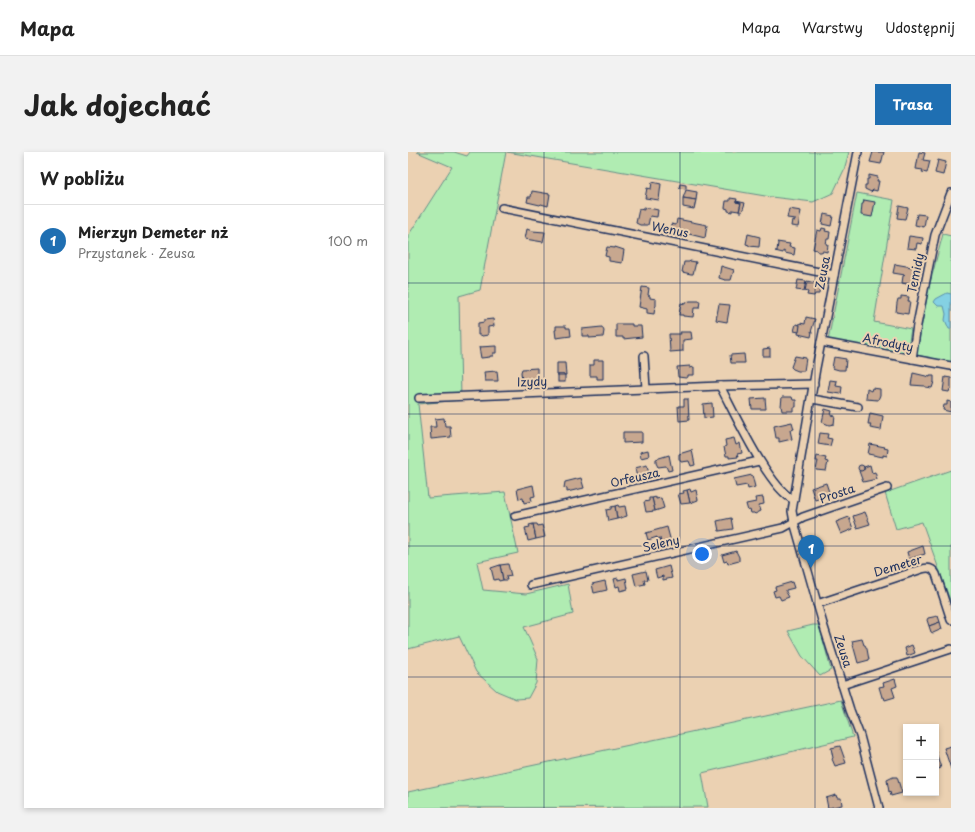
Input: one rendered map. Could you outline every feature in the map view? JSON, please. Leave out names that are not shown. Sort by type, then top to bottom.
[{"type":"street","name":"Zeusa","points":[[858,152],[821,342],[792,513],[817,604],[842,685],[860,736],[879,808]]},
{"type":"street","name":"Temidy","points":[[912,359],[917,325],[935,235],[951,193]]},
{"type":"street","name":"Wenus","points":[[502,208],[834,275]]},
{"type":"street","name":"Afrodyty","points":[[821,342],[951,366]]},
{"type":"street","points":[[644,356],[646,389]]},
{"type":"street","name":"Izydy","points":[[419,398],[720,386],[814,384]]},
{"type":"street","points":[[720,386],[768,473],[784,494],[794,500]]},
{"type":"street","points":[[812,399],[858,407]]},
{"type":"street","name":"Orfeusza","points":[[515,516],[760,460]]},
{"type":"street","name":"Prosta","points":[[794,522],[803,517],[887,488]]},
{"type":"street","name":"Seleny","points":[[531,584],[783,528],[794,522]]},
{"type":"street","name":"Demeter","points":[[817,604],[929,568],[935,571],[951,620]]},
{"type":"street","points":[[842,685],[951,649]]},
{"type":"green space","points":[[417,152],[454,152],[467,156],[470,152],[506,152],[480,290],[459,296],[461,400],[418,404],[428,498],[505,492],[518,553],[477,562],[483,590],[526,594],[568,584],[573,614],[524,627],[538,659],[536,683],[528,698],[516,699],[497,691],[476,672],[459,636],[408,649],[408,236],[452,167]]},
{"type":"green space","points":[[507,152],[849,152],[844,170],[833,193],[813,202],[771,197]]},
{"type":"green space","points":[[857,193],[894,200],[874,322],[911,329],[907,353],[828,341]]},
{"type":"green space","points":[[943,234],[951,236],[951,362],[916,355],[929,287]]},
{"type":"green space","points":[[951,470],[951,603],[922,522],[896,529],[885,493]]},
{"type":"green space","points":[[819,625],[831,670],[820,676],[802,656],[788,631]]},
{"type":"green space","points":[[841,700],[853,737],[702,773],[708,807],[408,808],[408,792]]},
{"type":"water","points":[[947,293],[951,294],[951,329],[949,329],[945,320],[946,314],[944,306],[938,306],[934,302],[936,299]]},
{"type":"building","points":[[873,152],[884,152],[881,164],[870,162]]},
{"type":"building","points":[[919,152],[925,153],[923,160],[930,161],[927,173],[922,172],[923,170],[916,169]]},
{"type":"building","points":[[938,160],[946,162],[943,175],[935,173]]},
{"type":"building","points":[[869,175],[878,177],[877,181],[879,181],[877,191],[873,190],[871,192],[865,189]]},
{"type":"building","points":[[652,182],[661,184],[659,200],[645,198],[647,188],[651,189]]},
{"type":"building","points":[[680,184],[686,185],[686,189],[679,188]]},
{"type":"building","points":[[686,190],[697,192],[696,200],[683,198]]},
{"type":"building","points":[[532,191],[550,194],[548,206],[527,202],[528,197],[531,197]]},
{"type":"building","points":[[683,198],[696,200],[694,209],[683,207]]},
{"type":"building","points":[[730,198],[737,199],[736,202],[741,203],[739,211],[732,210],[732,212],[725,208],[726,201],[730,201]]},
{"type":"building","points":[[864,200],[875,202],[872,217],[861,215]]},
{"type":"building","points":[[736,201],[745,203],[742,212],[739,212],[741,203]]},
{"type":"building","points":[[899,206],[908,208],[905,219],[897,218]]},
{"type":"building","points":[[644,207],[658,210],[657,217],[650,216],[648,225],[640,225],[636,223],[639,209],[644,210]]},
{"type":"building","points":[[789,209],[801,211],[798,227],[791,226],[792,220],[795,221],[795,219],[787,218]]},
{"type":"building","points":[[824,214],[833,216],[831,226],[822,224]]},
{"type":"building","points":[[917,214],[926,215],[924,227],[915,225]]},
{"type":"building","points":[[677,219],[707,225],[705,238],[670,231],[671,224],[676,225]]},
{"type":"building","points":[[822,228],[826,229],[825,231],[830,232],[829,239],[827,239],[826,244],[828,245],[827,252],[818,252],[817,250],[813,249],[817,230],[821,231]]},
{"type":"building","points":[[527,229],[545,232],[543,242],[525,239]]},
{"type":"building","points":[[748,234],[760,237],[759,247],[749,246],[746,244]]},
{"type":"building","points":[[909,236],[923,238],[922,244],[917,243],[916,249],[907,248]]},
{"type":"building","points":[[777,242],[790,244],[789,247],[795,248],[794,255],[783,251],[783,253],[775,251],[777,251]]},
{"type":"building","points":[[607,247],[615,247],[624,250],[622,263],[609,261],[609,257],[605,256]]},
{"type":"building","points":[[684,262],[696,262],[693,274],[682,272]]},
{"type":"building","points":[[895,264],[917,268],[916,275],[913,275],[914,279],[911,285],[902,283],[903,276],[905,275],[893,273]]},
{"type":"building","points":[[721,266],[734,270],[731,280],[719,278]]},
{"type":"building","points":[[798,280],[806,281],[804,291],[796,290]]},
{"type":"building","points":[[807,281],[820,284],[819,294],[815,294],[814,296],[807,295],[808,292],[805,291]]},
{"type":"building","points":[[642,287],[649,288],[648,295],[650,298],[656,299],[654,314],[647,313],[647,309],[639,307]]},
{"type":"building","points":[[901,296],[909,297],[908,301],[910,301],[908,314],[896,312],[898,299],[901,299]]},
{"type":"building","points":[[700,301],[699,308],[694,308],[693,317],[679,315],[681,303],[685,304],[686,302]]},
{"type":"building","points":[[719,304],[730,305],[727,322],[716,320]]},
{"type":"building","points":[[806,317],[815,319],[811,337],[798,334],[800,323],[805,324]]},
{"type":"building","points":[[493,319],[494,326],[488,327],[488,335],[478,335],[478,323],[484,322],[484,320]]},
{"type":"building","points":[[616,324],[632,324],[632,326],[641,326],[642,337],[623,339],[623,337],[616,337]]},
{"type":"building","points":[[796,324],[800,325],[799,332],[794,331]]},
{"type":"building","points":[[556,326],[566,326],[566,328],[570,328],[571,336],[556,338]]},
{"type":"building","points":[[602,327],[604,331],[603,337],[589,338],[589,336],[582,336],[582,329]]},
{"type":"building","points":[[680,332],[691,332],[692,339],[683,340],[683,351],[670,352],[669,334],[681,334]]},
{"type":"building","points":[[496,346],[496,353],[493,353],[493,356],[481,358],[479,347]]},
{"type":"building","points":[[770,348],[770,356],[763,356],[763,349]]},
{"type":"building","points":[[744,354],[745,363],[731,363],[730,355]]},
{"type":"building","points":[[795,356],[806,358],[804,371],[798,371],[791,367]]},
{"type":"building","points":[[834,357],[846,359],[845,370],[832,368]]},
{"type":"building","points":[[594,360],[603,360],[603,379],[597,379],[597,376],[590,376],[590,365],[594,365]]},
{"type":"building","points":[[557,363],[565,363],[566,375],[557,375]]},
{"type":"building","points":[[690,366],[690,368],[694,367],[694,375],[688,375],[686,378],[678,377],[677,367]]},
{"type":"building","points":[[537,368],[537,380],[522,382],[522,369]]},
{"type":"building","points":[[497,371],[498,381],[485,381],[484,372]]},
{"type":"building","points":[[913,373],[930,377],[934,376],[932,388],[911,385]]},
{"type":"building","points":[[558,375],[565,375],[565,382],[558,382]]},
{"type":"building","points":[[945,377],[951,378],[951,390],[950,389],[949,392],[943,391]]},
{"type":"building","points":[[830,380],[837,381],[836,386],[842,387],[841,394],[828,392]]},
{"type":"building","points":[[872,388],[880,389],[878,400],[866,399],[867,389],[871,391]]},
{"type":"building","points":[[782,397],[792,397],[793,400],[796,400],[796,407],[793,407],[793,411],[782,411]]},
{"type":"building","points":[[765,398],[766,409],[752,409],[751,399]]},
{"type":"building","points":[[684,399],[688,399],[689,420],[679,421],[678,406],[684,406]]},
{"type":"building","points":[[947,401],[951,402],[951,412],[943,410],[944,405],[947,405]]},
{"type":"building","points":[[712,403],[713,417],[704,418],[703,404]]},
{"type":"building","points":[[825,409],[832,411],[831,415],[835,416],[834,424],[829,425],[822,422]]},
{"type":"building","points":[[870,413],[883,416],[881,430],[870,428],[871,424],[868,424]]},
{"type":"building","points":[[444,418],[445,426],[450,426],[451,437],[431,439],[430,427],[436,427],[435,419]]},
{"type":"building","points":[[792,422],[794,429],[790,430],[792,439],[779,442],[779,438],[776,438],[774,426]]},
{"type":"building","points":[[623,432],[642,432],[642,442],[623,443]]},
{"type":"building","points":[[820,433],[828,434],[827,438],[832,439],[830,446],[818,444]]},
{"type":"building","points":[[734,438],[736,445],[740,443],[742,453],[737,454],[738,457],[729,458],[729,456],[726,456],[724,447],[726,446],[725,440]]},
{"type":"building","points":[[870,444],[888,449],[887,456],[883,455],[883,457],[868,454]]},
{"type":"building","points":[[648,450],[649,456],[641,458],[640,452]]},
{"type":"building","points":[[692,450],[695,465],[691,466],[689,461],[681,462],[679,459],[679,454]]},
{"type":"building","points":[[669,455],[672,470],[668,471],[666,466],[658,467],[656,459]]},
{"type":"building","points":[[817,456],[826,458],[825,461],[828,462],[826,471],[816,470],[818,461],[816,461]]},
{"type":"building","points":[[647,465],[649,475],[637,478],[635,468]]},
{"type":"building","points":[[861,465],[864,468],[861,471],[858,468]]},
{"type":"building","points":[[870,465],[872,473],[875,472],[877,479],[863,482],[859,471]]},
{"type":"building","points":[[752,475],[755,487],[748,489],[747,485],[736,487],[734,479]]},
{"type":"building","points":[[581,478],[584,488],[567,492],[567,489],[564,488],[565,482]]},
{"type":"building","points":[[826,483],[830,495],[815,500],[811,488]]},
{"type":"building","points":[[533,485],[535,496],[531,497],[532,501],[524,503],[523,498],[519,499],[517,489]]},
{"type":"building","points":[[690,489],[691,492],[696,490],[698,500],[690,503],[687,490]]},
{"type":"building","points":[[687,490],[690,503],[681,504],[678,494],[684,493],[683,491]]},
{"type":"building","points":[[656,497],[656,499],[661,498],[664,508],[655,511],[652,498]]},
{"type":"building","points":[[763,497],[764,504],[759,505],[761,511],[755,514],[751,513],[750,510],[748,511],[746,504],[756,502],[755,498]]},
{"type":"building","points":[[649,498],[652,498],[655,511],[646,512],[644,502],[649,501]]},
{"type":"building","points":[[618,505],[619,507],[625,506],[627,516],[617,519],[615,506]]},
{"type":"building","points":[[615,506],[617,519],[608,521],[606,510]]},
{"type":"building","points":[[865,512],[870,524],[857,528],[853,516]]},
{"type":"building","points":[[849,517],[853,529],[841,534],[836,522]]},
{"type":"building","points":[[731,518],[733,529],[719,531],[717,521]]},
{"type":"building","points":[[533,524],[536,539],[528,541],[525,528],[530,527],[529,525]]},
{"type":"building","points":[[533,524],[537,524],[538,526],[542,525],[545,537],[536,539]]},
{"type":"building","points":[[667,527],[671,542],[661,544],[660,538],[657,539],[657,537],[648,540],[646,533]]},
{"type":"building","points":[[923,546],[925,554],[909,559],[907,552]]},
{"type":"building","points":[[736,551],[739,561],[728,564],[727,561],[724,562],[722,555]]},
{"type":"building","points":[[508,564],[511,576],[506,577],[507,580],[503,580],[500,565]]},
{"type":"building","points":[[500,565],[503,580],[494,580],[491,568]]},
{"type":"building","points":[[669,566],[672,578],[663,580],[663,576],[657,578],[655,570]]},
{"type":"building","points":[[646,571],[648,580],[644,580],[645,584],[636,586],[633,574]]},
{"type":"building","points":[[618,578],[618,580],[626,578],[628,589],[620,591],[619,586],[616,587],[614,579]]},
{"type":"building","points":[[605,581],[607,590],[594,593],[592,584]]},
{"type":"building","points":[[792,582],[794,588],[786,590],[789,597],[781,600],[779,596],[775,597],[773,591],[776,590],[775,587]]},
{"type":"building","points":[[938,616],[940,622],[929,626],[927,620],[928,618]]},
{"type":"building","points":[[940,622],[942,629],[933,633],[931,632],[929,626]]},
{"type":"building","points":[[862,639],[867,649],[869,660],[858,663],[852,641]]},
{"type":"building","points":[[912,645],[915,653],[907,656],[905,648]]},
{"type":"building","points":[[895,679],[897,686],[892,688],[895,697],[885,700],[884,697],[882,697],[879,687],[884,686],[883,683]]},
{"type":"building","points":[[840,746],[846,763],[835,766],[832,759],[831,748]]},
{"type":"building","points":[[951,746],[951,769],[944,748]]},
{"type":"building","points":[[897,777],[902,793],[891,796],[887,780]]},
{"type":"building","points":[[836,795],[837,798],[841,798],[842,805],[828,808],[826,798]]},
{"type":"place","name":"Mierzyn Demeter nż","points":[[811,568]]}]
